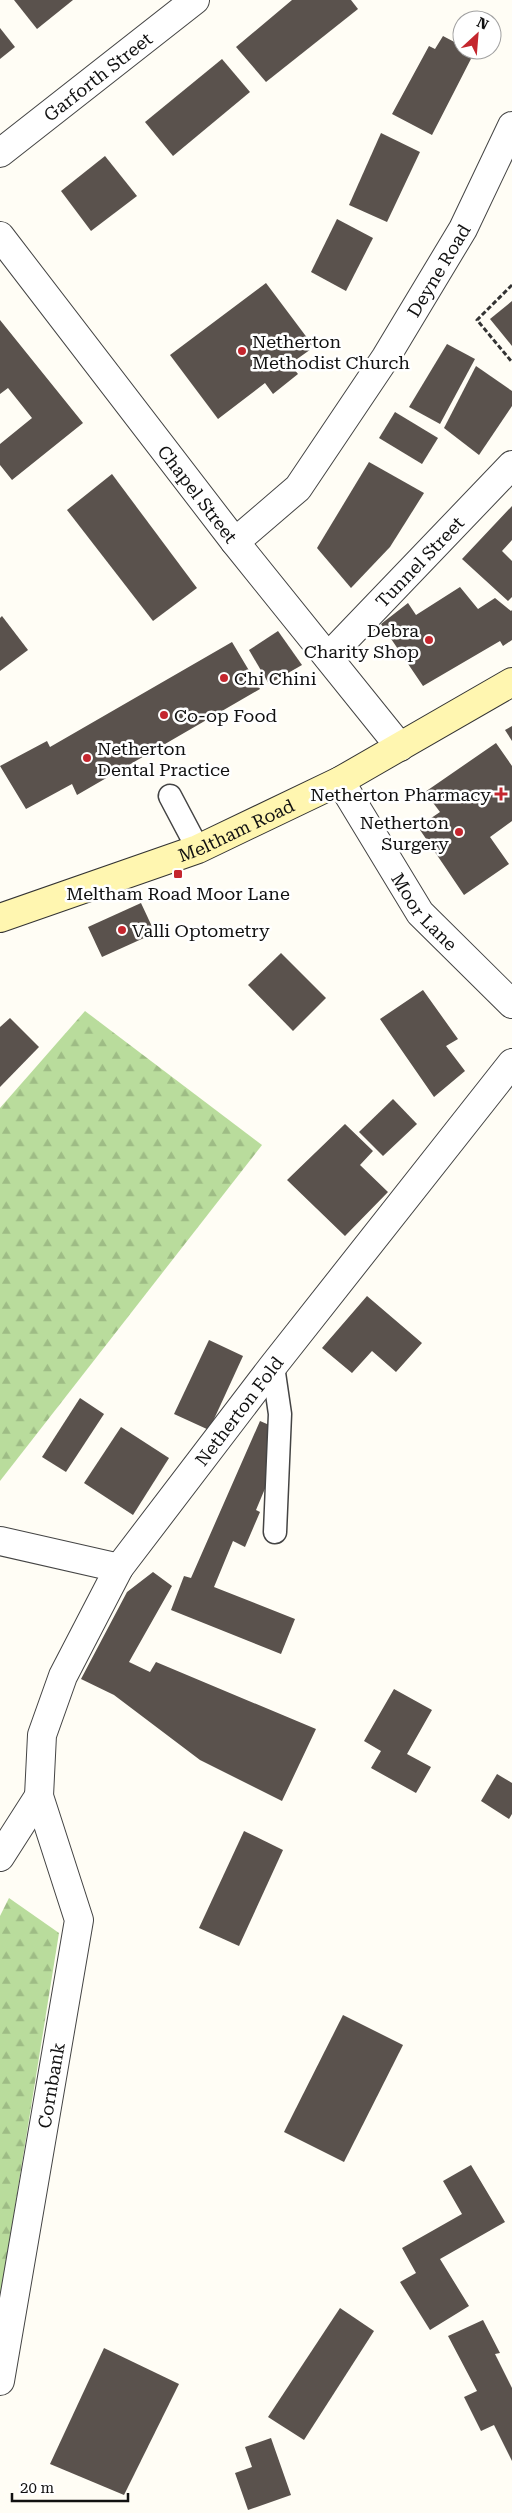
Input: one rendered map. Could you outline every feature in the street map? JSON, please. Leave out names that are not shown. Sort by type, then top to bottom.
[{"type":"main road","name":"Meltham Road","points":[[0,918],[198,849],[340,781],[512,682]]},
{"type":"street","name":"Garforth Street","points":[[0,153],[195,0]]},
{"type":"street","name":"Deyne Road","points":[[235,542],[298,488],[386,357],[464,229],[512,126]]},
{"type":"street","name":"Chapel Street","points":[[0,236],[235,542],[400,747]]},
{"type":"street","name":"Tunnel Street","points":[[328,657],[512,465]]},
{"type":"street","name":"Moor Lane","points":[[340,781],[420,913],[512,1004]]},
{"type":"street","name":"Netherton Fold","points":[[39,1796],[42,1735],[63,1676],[119,1568],[273,1366],[512,1064]]},
{"type":"street","points":[[0,1541],[119,1568]]},
{"type":"street","points":[[0,1857],[39,1796]]},
{"type":"street","name":"Cornbank","points":[[0,2381],[80,1920],[39,1796]]},
{"type":"lane","points":[[170,796],[198,849]]},
{"type":"lane","points":[[273,1366],[280,1414],[275,1532]]},
{"type":"path","points":[[512,285],[477,320],[512,362]]},
{"type":"green space","points":[[85,1011],[262,1145],[0,1481],[0,1108]]},
{"type":"green space","points":[[9,1898],[59,1933],[0,2300],[0,1916]]},
{"type":"building","points":[[14,0],[73,0],[37,29]]},
{"type":"building","points":[[292,0],[351,0],[358,9],[266,82],[236,47]]},
{"type":"building","points":[[0,28],[15,47],[0,59]]},
{"type":"building","points":[[443,36],[452,41],[452,60],[470,60],[432,135],[392,114],[429,46],[435,49]]},
{"type":"building","points":[[222,59],[250,92],[173,156],[145,122]]},
{"type":"building","points":[[381,133],[420,152],[387,222],[349,205]]},
{"type":"building","points":[[105,156],[137,196],[91,231],[61,191]]},
{"type":"building","points":[[337,219],[373,238],[346,291],[311,272]]},
{"type":"building","name":"Netherton Methodist Church","points":[[266,283],[314,347],[290,364],[298,374],[273,394],[265,383],[218,419],[170,355]]},
{"type":"building","points":[[512,301],[512,346],[490,319]]},
{"type":"building","points":[[0,320],[83,423],[12,480],[0,465],[0,444],[32,418],[8,388],[0,394]]},
{"type":"building","points":[[447,344],[475,359],[440,424],[409,407]]},
{"type":"building","points":[[476,366],[512,391],[512,406],[479,455],[444,428]]},
{"type":"building","points":[[395,412],[438,438],[422,464],[379,438]]},
{"type":"building","points":[[369,462],[424,493],[390,547],[351,588],[317,548]]},
{"type":"building","points":[[112,474],[197,588],[153,621],[67,510]]},
{"type":"building","points":[[512,506],[512,540],[502,551],[512,561],[512,597],[508,601],[462,559]]},
{"type":"building","name":"Debra Charity Shop","points":[[460,587],[478,609],[495,598],[512,610],[512,640],[503,646],[500,641],[423,686],[381,624],[408,603],[416,615]]},
{"type":"building","points":[[2,616],[28,650],[0,671],[0,618]]},
{"type":"building","points":[[278,631],[302,665],[269,684],[249,650]]},
{"type":"building","points":[[232,642],[260,689],[77,795],[72,784],[26,809],[0,766],[47,741],[50,747]]},
{"type":"building","points":[[512,726],[512,741],[505,730]]},
{"type":"building","name":"Netherton Surgery","points":[[496,743],[512,766],[512,821],[490,837],[509,864],[464,895],[418,827],[440,812],[425,792]]},
{"type":"building","name":"Valli Optometry","points":[[141,903],[155,933],[102,957],[88,927]]},
{"type":"building","points":[[281,953],[326,998],[293,1031],[248,985]]},
{"type":"building","points":[[423,990],[458,1039],[446,1046],[465,1071],[434,1097],[380,1019]]},
{"type":"building","points":[[10,1018],[39,1047],[0,1087],[0,1027]]},
{"type":"building","points":[[393,1099],[417,1124],[383,1156],[359,1132]]},
{"type":"building","points":[[345,1124],[373,1151],[360,1165],[388,1192],[345,1236],[287,1180]]},
{"type":"building","points":[[367,1296],[422,1343],[396,1372],[372,1351],[352,1373],[322,1348]]},
{"type":"building","points":[[209,1340],[243,1356],[209,1430],[174,1414]]},
{"type":"building","points":[[80,1398],[104,1414],[66,1472],[42,1457]]},
{"type":"building","points":[[260,1421],[274,1427],[273,1457],[266,1475],[269,1479],[256,1510],[260,1512],[245,1547],[233,1541],[214,1587],[295,1619],[281,1654],[171,1610],[184,1576],[191,1578]]},
{"type":"building","points":[[121,1427],[169,1458],[133,1515],[84,1483]]},
{"type":"building","points":[[153,1572],[172,1586],[129,1662],[150,1672],[156,1662],[316,1729],[282,1801],[200,1760],[114,1695],[81,1679],[127,1592]]},
{"type":"building","points":[[394,1689],[432,1710],[407,1754],[431,1767],[416,1793],[371,1768],[381,1751],[364,1741]]},
{"type":"building","points":[[497,1774],[512,1783],[512,1814],[509,1819],[481,1801]]},
{"type":"building","points":[[244,1831],[283,1850],[239,1946],[199,1928]]},
{"type":"building","points":[[343,2015],[403,2045],[344,2162],[284,2132]]},
{"type":"building","points":[[471,2165],[505,2222],[440,2259],[469,2306],[430,2330],[400,2282],[416,2273],[402,2248],[462,2214],[443,2181]]},
{"type":"building","points":[[340,2308],[374,2331],[304,2440],[268,2417]]},
{"type":"building","points":[[483,2320],[500,2353],[495,2354],[512,2388],[512,2461],[494,2425],[481,2431],[464,2397],[477,2391],[448,2336]]},
{"type":"building","points":[[104,2348],[179,2384],[124,2495],[50,2464]]},
{"type":"building","points":[[271,2438],[291,2495],[248,2510],[235,2473],[252,2467],[245,2447]]},
{"type":"place","name":"Netherton Methodist Church","points":[[242,351]]},
{"type":"place","name":"Debra Charity Shop","points":[[429,640]]},
{"type":"place","name":"Chi Chini","points":[[224,678]]},
{"type":"place","name":"Co-op Food","points":[[164,715]]},
{"type":"place","name":"Netherton Dental Practice","points":[[87,758]]},
{"type":"place","name":"Netherton Pharmacy","points":[[501,794]]},
{"type":"place","name":"Netherton Surgery","points":[[459,832]]},
{"type":"place","name":"Meltham Road Moor Lane","points":[[178,874]]},
{"type":"place","name":"Valli Optometry","points":[[122,930]]}]
